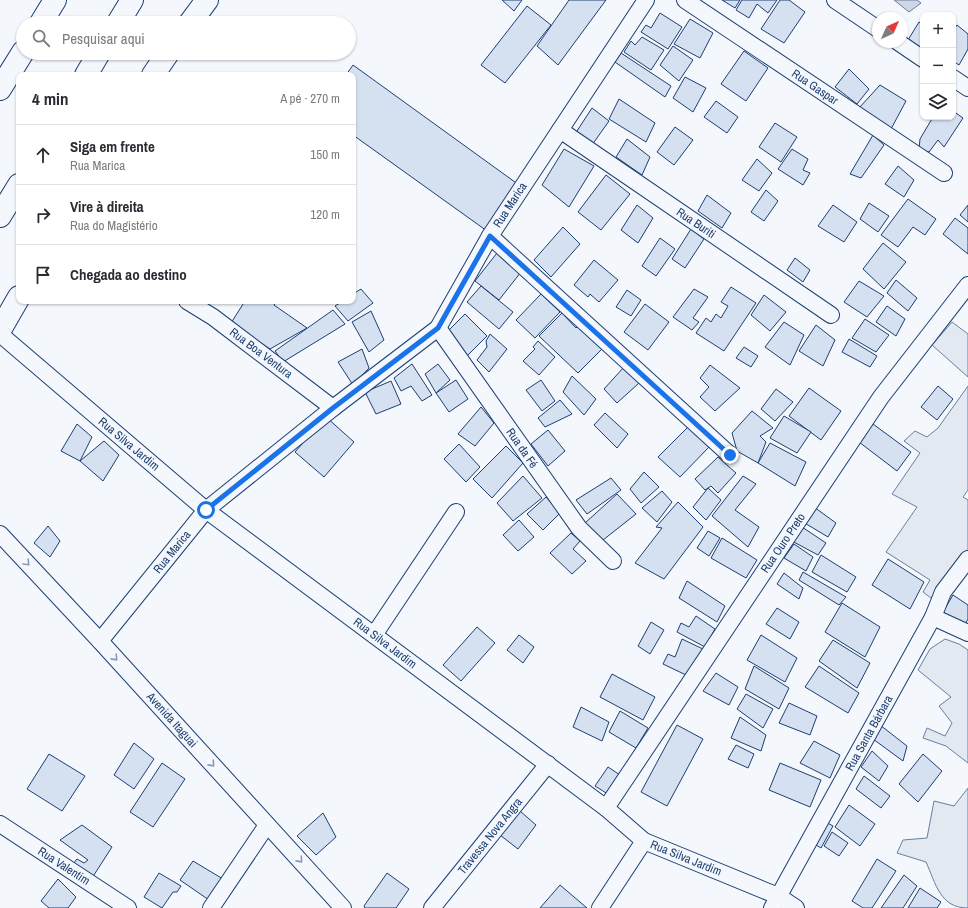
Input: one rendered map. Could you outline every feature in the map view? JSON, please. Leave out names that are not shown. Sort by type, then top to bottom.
[{"type":"main road","points":[[45,16],[55,0]]},
{"type":"main road","points":[[122,16],[132,0]]},
{"type":"main road","points":[[195,16],[207,0]]},
{"type":"main road","points":[[0,89],[18,60]]},
{"type":"main road","points":[[88,72],[95,60]]},
{"type":"main road","points":[[154,72],[163,60]]},
{"type":"main road","points":[[0,216],[16,190]]},
{"type":"main road","points":[[0,330],[16,302]]},
{"type":"street","name":"Rua Marica","points":[[100,641],[206,510],[333,408],[438,328],[490,236],[646,0]]},
{"type":"street","name":"Rua Gaspar","points":[[685,0],[944,174]]},
{"type":"street","points":[[834,0],[872,25]]},
{"type":"street","points":[[907,48],[920,57]]},
{"type":"street","points":[[956,80],[968,88]]},
{"type":"street","name":"Rua Buriti","points":[[560,130],[831,315]]},
{"type":"street","points":[[490,236],[730,455]]},
{"type":"street","name":"Rua Ouro Preto","points":[[606,808],[881,397],[968,285]]},
{"type":"street","name":"Rua Boa Ventura","points":[[192,304],[213,317],[333,408]]},
{"type":"street","name":"Rua da Fé","points":[[438,328],[579,528],[613,561]]},
{"type":"street","name":"Rua Silva Jardim","points":[[0,334],[206,510],[548,764],[606,808],[644,841],[775,902],[796,908]]},
{"type":"street","points":[[374,635],[456,512]]},
{"type":"street","name":"Avenida Itaguai","points":[[0,534],[100,641],[343,908]]},
{"type":"street","name":"Rua Santa Bárbara","points":[[775,902],[933,617],[943,592],[968,559]]},
{"type":"street","points":[[933,617],[968,633]]},
{"type":"street","name":"Travessa Nova Angra","points":[[432,908],[548,764]]},
{"type":"street","name":"Rua Valentim","points":[[0,824],[128,908]]},
{"type":"street","points":[[211,908],[267,825]]},
{"type":"street","points":[[600,908],[644,841]]},
{"type":"shaded area","points":[[894,0],[917,0],[921,3],[909,12]]},
{"type":"shaded area","points":[[952,322],[968,334],[968,377],[932,345]]},
{"type":"shaded area","points":[[968,386],[968,490],[963,497],[968,500],[968,550],[931,598],[923,592],[930,580],[886,552],[917,507],[892,494],[920,453],[904,441],[915,431],[927,437],[938,428]]},
{"type":"shaded area","points":[[945,639],[959,644],[968,650],[968,763],[946,746],[923,738],[927,728],[945,736],[952,723],[939,706],[951,697],[918,670],[930,649]]},
{"type":"shaded area","points":[[968,788],[968,908],[951,904],[945,899],[936,886],[926,862],[897,853],[903,840],[927,838],[934,801],[954,806]]},
{"type":"building","points":[[502,0],[522,0],[514,11]]},
{"type":"building","points":[[569,0],[606,0],[558,65],[537,46]]},
{"type":"building","points":[[722,0],[740,0],[735,8]]},
{"type":"building","points":[[742,0],[777,0],[768,13],[757,4],[749,18],[736,10]]},
{"type":"building","points":[[780,0],[789,0],[805,12],[784,43],[761,29]]},
{"type":"building","points":[[527,6],[551,25],[505,83],[481,65]]},
{"type":"building","points":[[660,13],[682,27],[668,49],[641,32],[646,25],[651,28]]},
{"type":"building","points":[[690,19],[713,33],[700,58],[674,44]]},
{"type":"building","points":[[919,22],[920,49],[908,40]]},
{"type":"building","points":[[957,25],[968,34],[968,49],[959,65],[956,63]]},
{"type":"building","points":[[642,37],[664,50],[651,70],[624,52],[631,41],[635,45]]},
{"type":"building","points":[[673,46],[693,60],[679,81],[660,65]]},
{"type":"building","points":[[744,51],[768,68],[746,101],[721,84]]},
{"type":"building","points":[[621,53],[671,86],[665,97],[615,62]]},
{"type":"building","points":[[353,65],[519,185],[487,231],[356,137],[356,72],[348,72]]},
{"type":"building","points":[[849,69],[869,89],[857,104],[835,87]]},
{"type":"building","points":[[685,77],[706,88],[693,112],[673,98]]},
{"type":"building","points":[[880,85],[906,101],[891,129],[859,108]]},
{"type":"building","points":[[619,99],[655,123],[646,142],[609,119]]},
{"type":"building","points":[[716,101],[738,117],[727,133],[704,117]]},
{"type":"building","points":[[592,108],[609,121],[592,145],[575,134]]},
{"type":"building","points":[[956,113],[963,118],[944,147],[938,140],[929,152],[919,149],[920,139],[931,120],[956,120]]},
{"type":"building","points":[[775,123],[797,137],[781,162],[759,147]]},
{"type":"building","points":[[675,127],[693,140],[674,165],[657,152]]},
{"type":"building","points":[[873,135],[884,145],[861,178],[850,174]]},
{"type":"building","points":[[627,139],[650,157],[642,175],[616,157]]},
{"type":"building","points":[[564,149],[594,166],[569,207],[542,185]]},
{"type":"building","points":[[792,149],[808,159],[803,170],[810,173],[803,185],[778,169]]},
{"type":"building","points":[[757,159],[772,173],[759,191],[742,180]]},
{"type":"building","points":[[898,166],[914,180],[904,197],[885,184]]},
{"type":"building","points":[[606,175],[630,194],[601,230],[578,212]]},
{"type":"building","points":[[766,190],[778,201],[764,221],[751,212]]},
{"type":"building","points":[[707,195],[731,213],[722,228],[698,211]]},
{"type":"building","points":[[908,199],[936,219],[925,235],[913,227],[898,247],[881,235]]},
{"type":"building","points":[[869,203],[889,216],[878,232],[860,219]]},
{"type":"building","points":[[637,205],[653,218],[638,243],[621,230]]},
{"type":"building","points":[[833,205],[857,222],[844,242],[818,226]]},
{"type":"building","points":[[968,205],[968,222],[960,215]]},
{"type":"building","points":[[955,218],[968,228],[968,254],[943,234]]},
{"type":"building","points":[[563,227],[580,244],[551,277],[534,260]]},
{"type":"building","points":[[691,229],[704,239],[685,268],[672,259]]},
{"type":"building","points":[[660,238],[675,249],[656,276],[642,266]]},
{"type":"building","points":[[883,243],[906,262],[884,289],[863,269]]},
{"type":"building","points":[[497,253],[521,272],[499,300],[475,281]]},
{"type":"building","points":[[795,258],[810,270],[803,282],[787,270]]},
{"type":"building","points":[[594,260],[618,280],[599,302],[590,294],[588,297],[574,285]]},
{"type":"building","points":[[896,280],[917,298],[908,311],[887,293]]},
{"type":"building","points":[[859,281],[884,296],[867,317],[844,302]]},
{"type":"building","points":[[481,286],[513,312],[499,329],[467,302]]},
{"type":"building","points":[[731,287],[756,303],[724,351],[696,333],[706,318],[711,322],[716,314],[721,318],[728,306],[721,302]]},
{"type":"building","points":[[361,289],[373,303],[348,321],[335,306],[338,304],[356,304],[356,292]]},
{"type":"building","points":[[694,289],[708,297],[693,318],[699,322],[692,330],[673,317]]},
{"type":"building","points":[[627,290],[641,300],[631,316],[616,307]]},
{"type":"building","points":[[541,294],[560,312],[535,338],[516,320]]},
{"type":"building","points":[[764,295],[786,312],[770,331],[751,315]]},
{"type":"building","points":[[243,304],[275,304],[274,305],[307,328],[270,349],[231,323]]},
{"type":"building","points":[[645,304],[669,322],[648,350],[624,332]]},
{"type":"building","points":[[887,306],[905,319],[896,336],[876,322]]},
{"type":"building","points":[[333,310],[345,324],[283,362],[275,351]]},
{"type":"building","points":[[371,311],[384,340],[369,352],[352,322]]},
{"type":"building","points":[[562,313],[576,328],[581,323],[604,347],[578,373],[539,336]]},
{"type":"building","points":[[465,314],[487,336],[467,356],[448,331]]},
{"type":"building","points":[[865,319],[889,335],[876,352],[852,338]]},
{"type":"building","points":[[784,322],[804,335],[790,365],[765,347]]},
{"type":"building","points":[[816,325],[835,340],[823,366],[799,351]]},
{"type":"building","points":[[490,334],[507,349],[489,372],[477,360],[487,347],[486,341]]},
{"type":"building","points":[[849,339],[877,356],[870,367],[842,352]]},
{"type":"building","points":[[538,341],[555,357],[539,375],[523,361],[535,349],[533,347]]},
{"type":"building","points":[[744,347],[758,356],[751,367],[736,358]]},
{"type":"building","points":[[362,349],[369,368],[353,385],[338,362]]},
{"type":"building","points":[[412,364],[432,395],[422,401],[411,386],[401,391],[394,378]]},
{"type":"building","points":[[438,364],[450,380],[436,393],[425,374]]},
{"type":"building","points":[[710,365],[740,388],[715,411],[700,397],[709,387],[700,378]]},
{"type":"building","points":[[624,367],[639,383],[617,403],[604,389]]},
{"type":"building","points":[[572,376],[596,399],[584,415],[563,392]]},
{"type":"building","points":[[456,380],[468,399],[449,412],[436,393]]},
{"type":"building","points":[[541,380],[555,401],[542,411],[526,390]]},
{"type":"building","points":[[391,381],[401,404],[376,414],[365,392]]},
{"type":"building","points":[[938,386],[953,399],[937,420],[921,407]]},
{"type":"building","points":[[809,388],[841,411],[821,440],[789,416]]},
{"type":"building","points":[[776,389],[793,402],[775,421],[761,409]]},
{"type":"building","points":[[560,400],[572,414],[545,427],[538,418]]},
{"type":"building","points":[[481,407],[494,423],[475,446],[458,434]]},
{"type":"building","points":[[752,411],[773,428],[760,436],[766,442],[758,463],[737,451],[732,433]]},
{"type":"building","points":[[605,413],[628,434],[617,448],[594,425]]},
{"type":"building","points":[[784,416],[811,432],[797,453],[770,438]]},
{"type":"building","points":[[326,417],[354,442],[324,477],[295,452]]},
{"type":"building","points":[[77,424],[92,437],[80,461],[61,451]]},
{"type":"building","points":[[873,424],[911,452],[897,471],[859,442]]},
{"type":"building","points":[[690,425],[710,446],[680,477],[658,457]]},
{"type":"building","points":[[548,430],[565,451],[548,466],[531,444]]},
{"type":"building","points":[[104,441],[119,455],[103,481],[80,461]]},
{"type":"building","points":[[770,443],[806,462],[795,486],[758,463]]},
{"type":"building","points":[[459,444],[480,467],[466,482],[444,459]]},
{"type":"building","points":[[506,446],[523,463],[492,498],[473,479]]},
{"type":"building","points":[[718,457],[736,473],[718,493],[711,486],[705,490],[695,479]]},
{"type":"building","points":[[644,472],[659,487],[641,503],[630,489]]},
{"type":"building","points":[[523,476],[542,498],[513,521],[497,503]]},
{"type":"building","points":[[743,476],[756,484],[735,510],[759,527],[748,547],[712,516]]},
{"type":"building","points":[[611,478],[621,490],[587,514],[576,500]]},
{"type":"building","points":[[708,488],[721,500],[706,520],[693,507]]},
{"type":"building","points":[[662,491],[672,502],[657,522],[642,508]]},
{"type":"building","points":[[617,494],[636,514],[603,540],[585,523]]},
{"type":"building","points":[[546,497],[560,513],[543,530],[527,514]]},
{"type":"building","points":[[678,502],[703,527],[664,579],[635,563],[662,528],[656,527]]},
{"type":"building","points":[[814,507],[836,523],[828,537],[803,522]]},
{"type":"building","points":[[519,520],[534,537],[518,551],[503,535]]},
{"type":"building","points":[[799,525],[826,543],[818,555],[790,540]]},
{"type":"building","points":[[48,526],[60,541],[50,557],[34,543]]},
{"type":"building","points":[[708,531],[720,538],[709,556],[697,548]]},
{"type":"building","points":[[571,533],[580,541],[573,549],[586,561],[572,574],[550,553]]},
{"type":"building","points":[[722,538],[757,560],[746,578],[711,558]]},
{"type":"building","points":[[794,544],[813,557],[806,571],[784,558]]},
{"type":"building","points":[[821,555],[856,577],[847,592],[812,572]]},
{"type":"building","points":[[888,559],[924,582],[910,609],[872,585]]},
{"type":"building","points":[[803,572],[846,597],[839,605],[799,580]]},
{"type":"building","points":[[784,573],[803,588],[799,599],[777,584]]},
{"type":"building","points":[[687,581],[725,606],[717,622],[679,598]]},
{"type":"building","points":[[953,595],[968,605],[968,619],[964,626],[943,612]]},
{"type":"building","points":[[842,603],[880,627],[865,657],[825,632]]},
{"type":"building","points":[[777,608],[799,622],[790,639],[766,624]]},
{"type":"building","points":[[696,616],[715,629],[705,647],[677,632],[681,623],[689,627]]},
{"type":"building","points":[[651,622],[664,630],[650,654],[638,646]]},
{"type":"building","points":[[477,627],[495,643],[461,681],[443,665]]},
{"type":"building","points":[[519,635],[534,647],[523,663],[507,650]]},
{"type":"building","points":[[761,635],[797,658],[785,682],[747,660]]},
{"type":"building","points":[[682,639],[703,649],[686,675],[663,664],[668,654],[675,657]]},
{"type":"building","points":[[833,640],[870,663],[857,688],[819,661]]},
{"type":"building","points":[[754,666],[789,688],[779,709],[745,689]]},
{"type":"building","points":[[819,666],[859,693],[848,713],[805,687]]},
{"type":"building","points":[[716,673],[738,687],[729,705],[703,691]]},
{"type":"building","points":[[612,674],[655,697],[643,720],[600,697]]},
{"type":"building","points":[[746,694],[773,709],[763,728],[737,709]]},
{"type":"building","points":[[789,703],[817,716],[810,735],[779,723]]},
{"type":"building","points":[[581,707],[609,722],[602,741],[573,727]]},
{"type":"building","points":[[620,711],[648,728],[636,748],[609,732]]},
{"type":"building","points":[[740,717],[766,735],[761,751],[731,738]]},
{"type":"building","points":[[677,725],[703,739],[667,806],[641,792]]},
{"type":"building","points":[[880,725],[907,746],[903,761],[873,739]]},
{"type":"building","points":[[814,741],[840,755],[830,778],[800,763]]},
{"type":"building","points":[[134,743],[154,759],[134,789],[114,775]]},
{"type":"building","points":[[736,745],[754,754],[748,768],[728,759]]},
{"type":"building","points":[[872,751],[888,766],[879,781],[861,767]]},
{"type":"building","points":[[49,754],[85,776],[62,811],[27,789]]},
{"type":"building","points":[[923,754],[942,771],[918,802],[899,784]]},
{"type":"building","points":[[162,763],[185,779],[153,827],[130,812]]},
{"type":"building","points":[[780,763],[821,780],[810,807],[769,790]]},
{"type":"building","points":[[608,767],[623,777],[611,796],[595,786]]},
{"type":"building","points":[[864,776],[890,796],[881,808],[856,789]]},
{"type":"building","points":[[849,805],[875,824],[860,846],[835,827]]},
{"type":"building","points":[[520,811],[536,825],[518,849],[500,835]]},
{"type":"building","points":[[323,813],[336,837],[316,855],[297,836]]},
{"type":"building","points":[[824,821],[833,826],[821,848],[811,842]]},
{"type":"building","points":[[82,825],[112,847],[92,878],[73,864],[77,859],[84,863],[88,860],[60,840]]},
{"type":"building","points":[[832,832],[848,843],[839,856],[824,846]]},
{"type":"building","points":[[877,859],[896,871],[872,908],[863,908],[852,901]]},
{"type":"building","points":[[193,861],[223,879],[209,900],[180,880]]},
{"type":"building","points":[[159,873],[181,886],[177,892],[173,892],[162,908],[144,897]]},
{"type":"building","points":[[387,873],[409,889],[396,908],[365,908],[364,906]]},
{"type":"building","points":[[904,875],[917,886],[903,908],[881,908]]},
{"type":"building","points":[[58,879],[76,897],[68,908],[49,908],[41,901]]},
{"type":"building","points":[[560,885],[587,908],[540,908]]},
{"type":"building","points":[[920,888],[941,902],[937,908],[908,908]]},
{"type":"route","points":[[206,510],[333,408],[438,328],[490,236],[730,455]]}]
